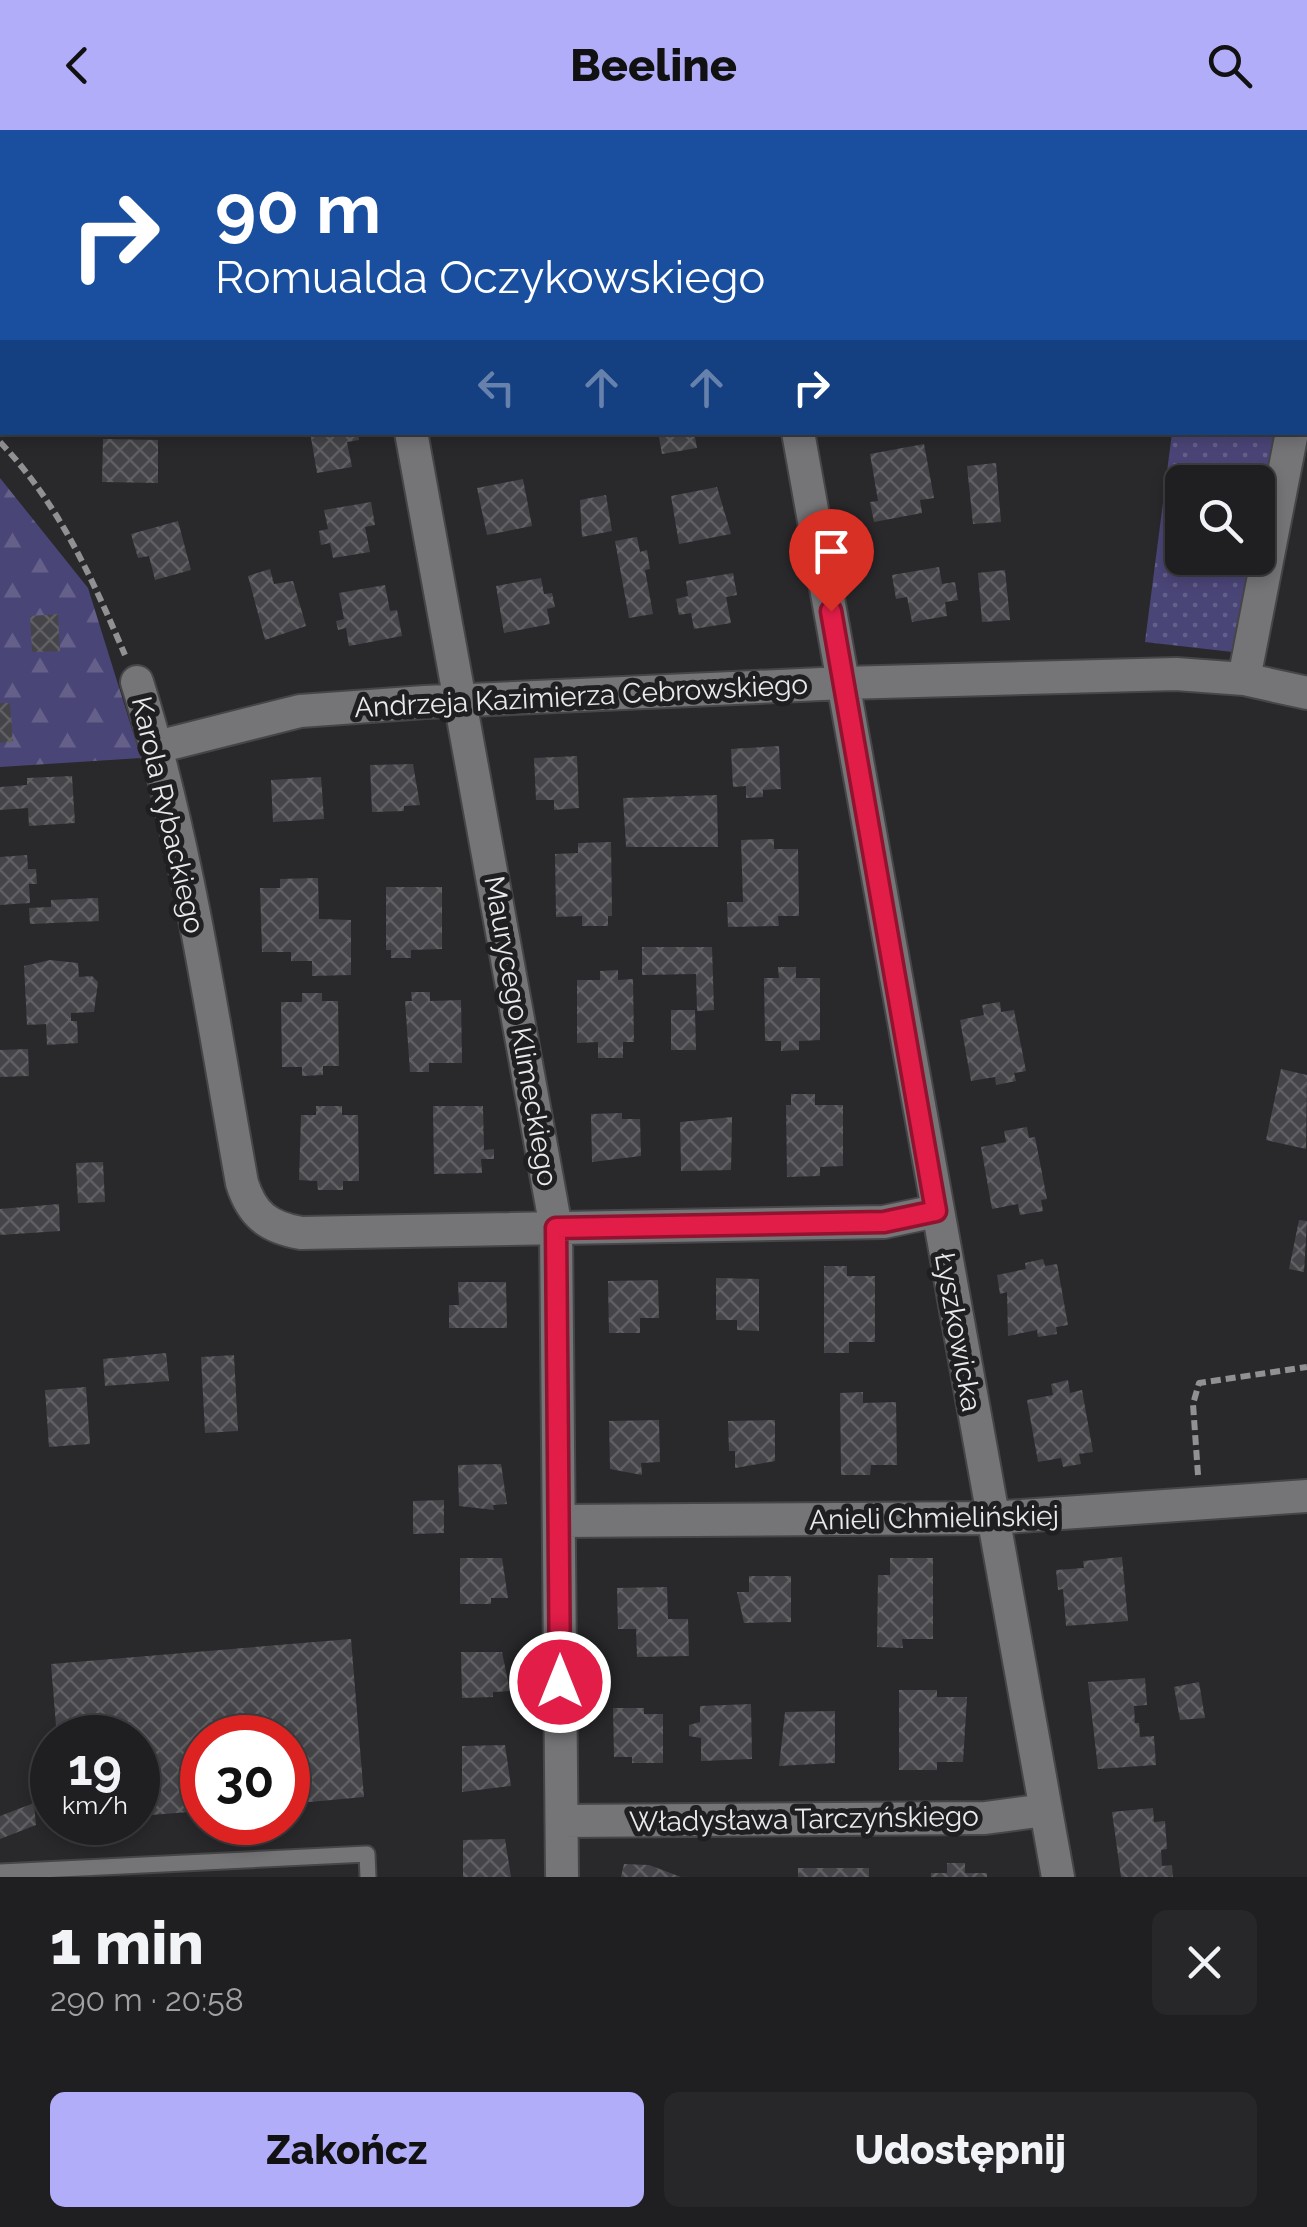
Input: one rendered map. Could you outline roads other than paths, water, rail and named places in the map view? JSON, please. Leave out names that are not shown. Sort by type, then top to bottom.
[{"type":"street","name":"Maurycego Klimeckiego","points":[[412,435],[556,1228],[562,1877]]},
{"type":"street","name":"Łyszkowicka","points":[[799,435],[1058,1877]]},
{"type":"street","points":[[1244,679],[1291,435]]},
{"type":"street","name":"Andrzeja Kazimierza Cebrowskiego","points":[[157,747],[300,711],[460,700],[844,683],[1176,674],[1244,679],[1307,693]]},
{"type":"street","name":"Karola Rybackiego","points":[[137,682],[157,747],[242,1183],[259,1218],[278,1229],[302,1233],[556,1228]]},
{"type":"street","points":[[556,1228],[884,1222],[936,1211]]},
{"type":"street","name":"Anieli Chmielińskiej","points":[[559,1521],[991,1518],[1307,1496]]},
{"type":"street","name":"Władysława Tarczyńskiego","points":[[562,1822],[984,1818],[1046,1810]]},
{"type":"lane","points":[[0,1872],[367,1854],[368,1877]]}]
